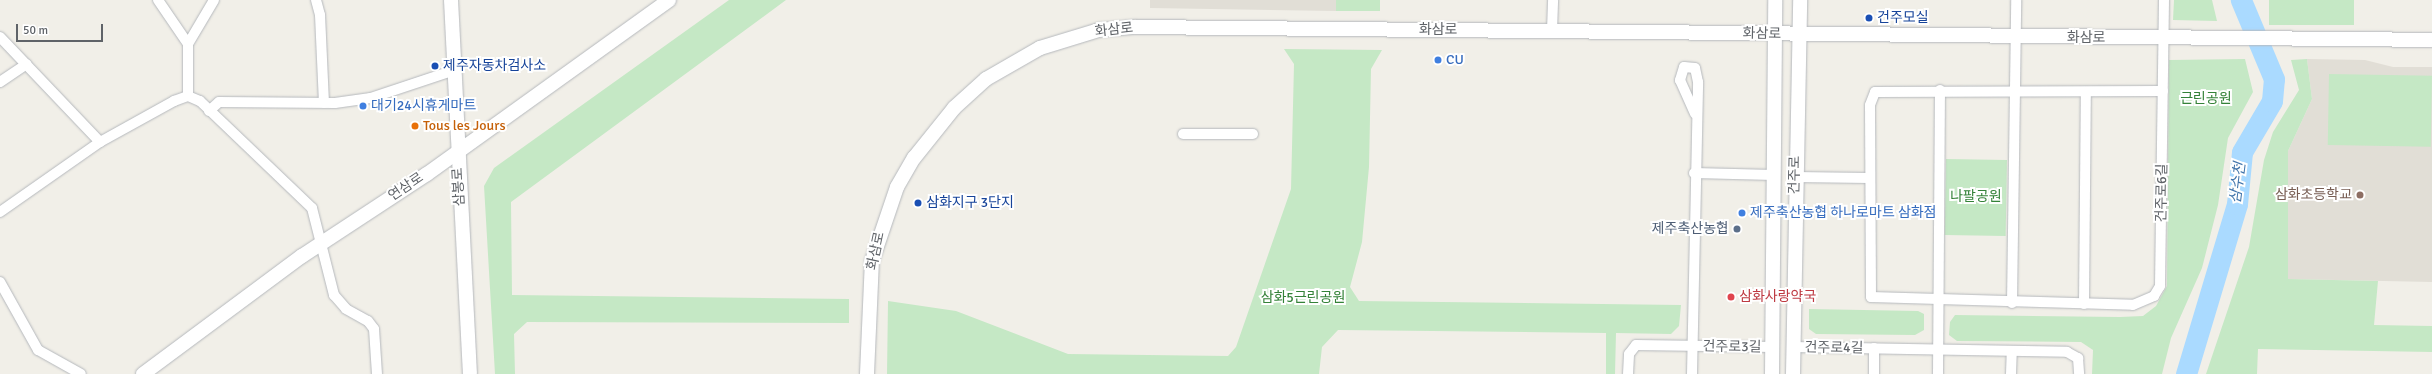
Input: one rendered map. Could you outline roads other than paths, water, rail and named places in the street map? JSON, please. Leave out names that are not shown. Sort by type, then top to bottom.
[{"type":"street","points":[[158,0],[188,44]]},
{"type":"street","points":[[188,96],[188,44],[214,0]]},
{"type":"street","points":[[315,0],[320,15],[324,103]]},
{"type":"street","name":"삼봉로","points":[[451,0],[452,71],[470,374]]},
{"type":"street","name":"연삼로","points":[[143,374],[669,0]]},
{"type":"street","points":[[1552,31],[1553,0]]},
{"type":"street","name":"건주로","points":[[1772,374],[1775,0]]},
{"type":"street","name":"건주로","points":[[1793,374],[1795,177],[1800,0]]},
{"type":"street","points":[[2012,303],[2016,0]]},
{"type":"street","points":[[2163,92],[2164,0]]},
{"type":"street","name":"화삼로","points":[[867,374],[872,261],[897,187],[954,108],[986,79],[1040,48],[1099,30],[1135,27],[1799,34],[2015,38],[2432,40]]},
{"type":"street","points":[[0,37],[100,142]]},
{"type":"street","points":[[0,82],[27,64]]},
{"type":"street","points":[[209,110],[219,102],[324,103],[370,98],[452,71]]},
{"type":"street","name":"건주로6길","points":[[1881,90],[1940,90],[2163,92],[2160,286],[2154,296],[2142,304],[1875,300],[1868,293],[1868,178],[1871,96],[1881,90]]},
{"type":"street","points":[[1938,374],[1940,90]]},
{"type":"street","points":[[2084,304],[2086,92]]},
{"type":"street","points":[[188,96],[209,110],[312,208],[334,294],[346,309],[368,321],[374,329],[377,374]]},
{"type":"street","points":[[0,212],[100,142],[188,96]]},
{"type":"street","points":[[1692,346],[1694,114]]},
{"type":"street","points":[[1183,134],[1253,134]]},
{"type":"street","points":[[1694,173],[1774,175]]},
{"type":"street","points":[[1795,177],[1868,178]]},
{"type":"street","points":[[0,282],[38,350],[81,374]]},
{"type":"street","name":"건주로3길","points":[[1628,374],[1629,354],[1636,346],[1773,347]]},
{"type":"street","name":"건주로3길","points":[[1692,346],[1692,374]]},
{"type":"street","name":"건주로4길","points":[[1793,347],[2072,353],[2078,358],[2079,374]]},
{"type":"street","name":"건주로4길","points":[[1874,348],[1874,374]]},
{"type":"street","points":[[2011,374],[2012,351]]},
{"type":"waterway","name":"삼수천","points":[[2186,374],[2237,204],[2242,152],[2272,101],[2274,79],[2241,0]]},
{"type":"place","name":"건주모실","points":[[1869,18]]},
{"type":"place","name":"CU","points":[[1438,60]]},
{"type":"place","name":"제주자동차검사소","points":[[435,66]]},
{"type":"place","name":"대기24시휴게마트","points":[[363,106]]},
{"type":"place","name":"Tous les Jours","points":[[415,126]]},
{"type":"place","name":"삼화초등학교","points":[[2360,195]]},
{"type":"place","name":"삼화지구 3단지","points":[[918,203]]},
{"type":"place","name":"제주축산농협 하나로마트 삼화점","points":[[1742,213]]},
{"type":"place","name":"제주축산농협","points":[[1737,229]]},
{"type":"place","name":"삼화사랑약국","points":[[1731,297]]},
{"type":"park label","name":"근린공원","points":[[2206,99]]},
{"type":"park label","name":"나팔공원","points":[[1976,197]]},
{"type":"park label","name":"삼화5근린공원","points":[[1303,298]]}]
